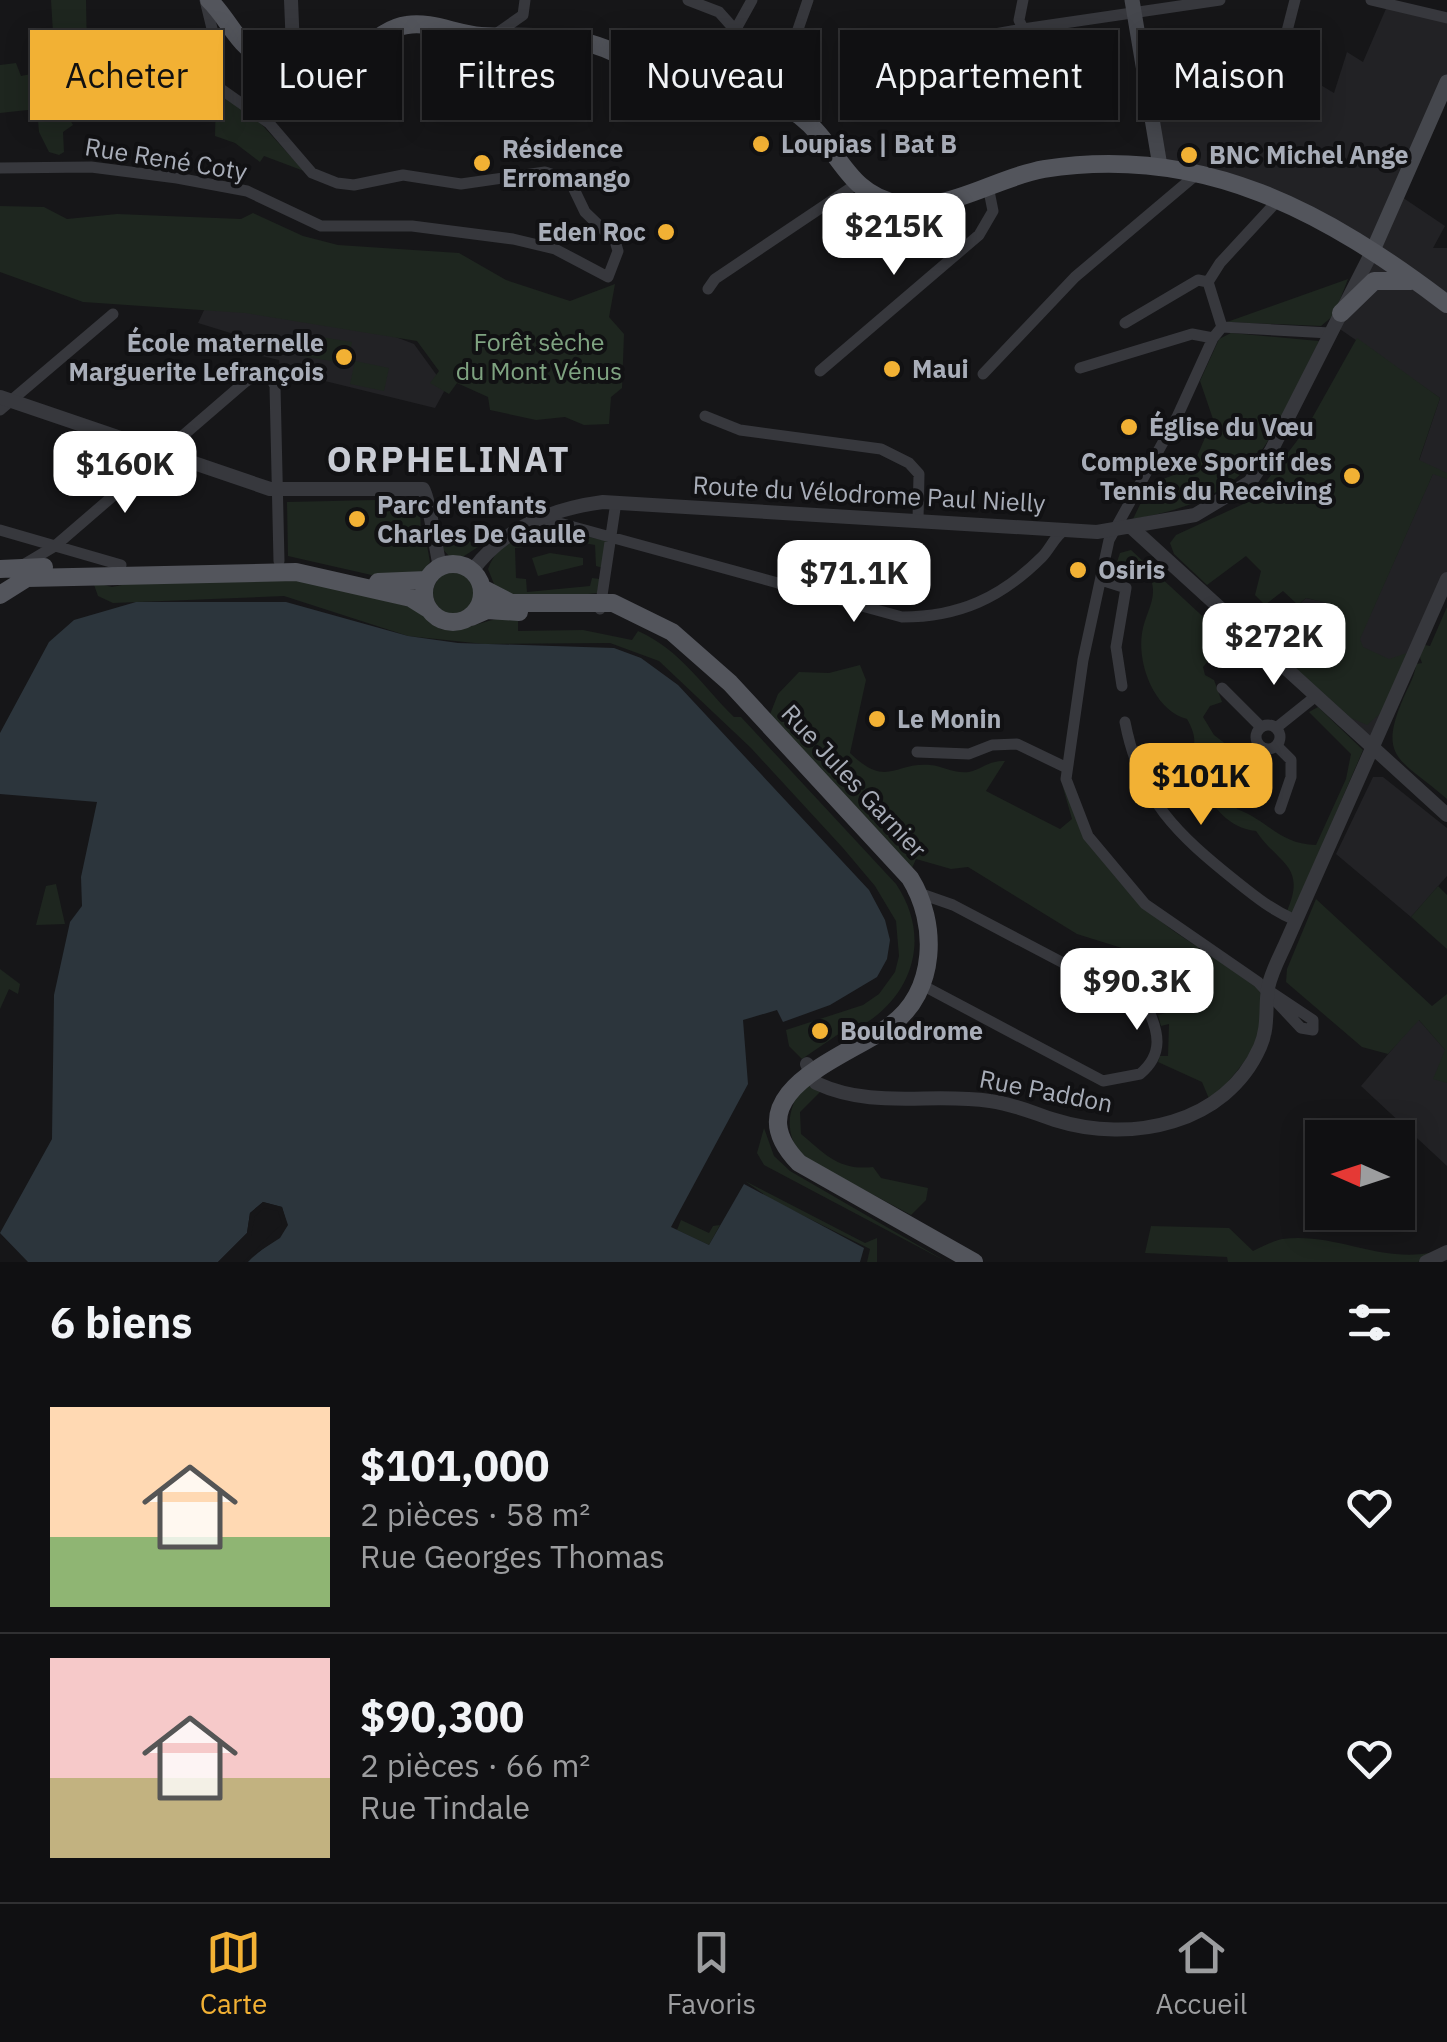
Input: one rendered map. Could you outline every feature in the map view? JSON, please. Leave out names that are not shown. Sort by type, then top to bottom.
[{"type":"main road","points":[[207,0],[243,43]]},
{"type":"main road","points":[[1133,8],[1160,166]]},
{"type":"main road","points":[[394,30],[409,24],[451,30]]},
{"type":"main road","points":[[1374,248],[1447,82]]},
{"type":"main road","points":[[805,120],[855,185],[878,198],[909,205],[924,205],[1045,169],[1160,166],[1198,174],[1278,200],[1374,248],[1447,304]]},
{"type":"main road","points":[[1341,314],[1374,281],[1388,278],[1418,282]]},
{"type":"main road","points":[[0,596],[24,573],[121,565],[279,561],[319,565],[395,584],[457,564],[472,571],[482,588],[480,604],[471,617]]},
{"type":"main road","points":[[0,569],[24,573],[296,572],[411,598],[447,622],[487,610],[546,613],[604,608]]},
{"type":"main road","points":[[427,608],[433,573]]},
{"type":"main road","name":"Rue Jules Garnier","points":[[482,588],[511,604],[604,608],[638,618],[640,614],[698,652],[910,878],[920,893],[929,935],[922,985],[893,1024],[783,1084],[772,1101],[769,1129],[782,1157],[854,1206],[951,1262]]},
{"type":"main road","name":"Rue Jules Garnier","points":[[604,608],[671,644],[734,701],[912,897],[919,922],[920,956],[901,1003],[876,1025],[833,1046],[808,1068]]},
{"type":"main road","points":[[671,644],[698,652]]},
{"type":"main road","points":[[808,1068],[782,1098],[780,1113],[781,1136],[799,1163],[974,1262]]},
{"type":"street","name":"Rue René Coty","points":[[0,168],[92,167],[177,178],[246,191],[321,226],[412,226],[513,239],[555,249],[608,277],[618,251],[615,241],[585,212],[572,186],[546,172],[461,184],[403,175],[354,186],[312,173],[269,124],[218,87],[207,0]]},
{"type":"street","points":[[291,0],[292,30]]},
{"type":"street","points":[[503,30],[520,19],[525,0]]},
{"type":"street","points":[[688,0],[719,12],[735,30]]},
{"type":"street","points":[[737,30],[752,0]]},
{"type":"street","points":[[798,30],[808,0]]},
{"type":"street","points":[[1022,29],[1019,20],[1023,0]]},
{"type":"street","points":[[1016,30],[1133,8],[1220,0]]},
{"type":"street","points":[[1287,30],[1295,0]]},
{"type":"street","points":[[1371,0],[1447,18]]},
{"type":"street","points":[[983,374],[1075,277],[1198,174]]},
{"type":"street","points":[[708,289],[714,279],[855,185]]},
{"type":"street","points":[[820,371],[979,235],[992,211],[988,186]]},
{"type":"street","points":[[1222,327],[1208,282],[1220,263],[1278,200]]},
{"type":"street","name":"Route du Vélodrome Paul Nielly","points":[[472,571],[506,533],[541,518],[616,502],[1071,528],[1123,529],[1170,522],[1226,500],[1250,482],[1302,395],[1374,248]]},
{"type":"street","points":[[1124,323],[1198,280],[1208,282]]},
{"type":"street","points":[[4,402],[113,314]]},
{"type":"street","points":[[1222,327],[1330,333]]},
{"type":"street","points":[[1222,327],[1213,338],[1123,529],[1109,540],[1065,768],[1088,836],[1125,884],[1186,936],[1268,990]]},
{"type":"street","points":[[1080,368],[1192,334],[1213,338]]},
{"type":"street","points":[[24,573],[256,375],[270,378],[275,386],[279,561]]},
{"type":"street","points":[[4,402],[279,490],[423,489],[433,573]]},
{"type":"street","points":[[705,416],[740,430],[880,449],[897,456],[918,474],[918,520]]},
{"type":"street","points":[[604,608],[616,502]]},
{"type":"street","points":[[541,518],[890,614],[932,617],[958,613],[988,597],[1039,560],[1059,532],[1071,528]]},
{"type":"street","points":[[1165,561],[1159,541],[1170,522]]},
{"type":"street","points":[[1123,529],[1165,561],[1447,814]]},
{"type":"street","points":[[0,530],[121,565]]},
{"type":"street","name":"Rue Paddon","points":[[808,1068],[820,1085],[860,1097],[902,1102],[979,1099],[1019,1106],[1058,1122],[1115,1128],[1163,1125],[1210,1108],[1246,1073],[1269,1016],[1268,990],[1295,920],[1447,579]]},
{"type":"street","points":[[1100,580],[1126,588],[1116,647],[1122,686]]},
{"type":"street","points":[[1222,688],[1261,727],[1276,728],[1316,696]]},
{"type":"street","points":[[1343,720],[1369,726],[1388,713]]},
{"type":"street","points":[[1126,722],[1135,766],[1178,834],[1269,909],[1295,920]]},
{"type":"street","points":[[1261,727],[1256,734],[1259,745],[1270,750],[1281,739],[1276,728]]},
{"type":"street","points":[[916,752],[970,754],[992,745],[1017,744],[1065,768]]},
{"type":"street","points":[[1277,746],[1290,760],[1291,776],[1280,809]]},
{"type":"street","points":[[892,872],[920,893],[953,905],[1147,1007],[1157,1028],[1156,1054],[1140,1074],[1102,1081],[922,985]]},
{"type":"street","points":[[919,922],[920,893]]},
{"type":"street","points":[[901,1003],[922,985],[924,962],[920,956]]},
{"type":"street","points":[[932,1239],[963,1262]]},
{"type":"street","points":[[1426,1262],[1447,1252]]},
{"type":"shaded area","points":[[1388,4],[1447,18],[1447,80],[1396,193],[1445,226],[1433,248],[1447,248],[1447,579],[1376,742],[1258,644],[1306,598],[1371,613],[1435,469],[1419,461],[1440,398],[1334,325],[1373,248],[1320,217],[1160,166],[1152,120],[1320,120],[1320,85],[1334,93],[1347,52],[1363,62]]},
{"type":"shaded area","name":"École maternelle Marguerite Lefrançois","points":[[206,306],[372,328],[414,344],[446,388],[435,408],[280,370],[279,360],[248,353],[237,335],[198,323]]},
{"type":"shaded area","points":[[136,602],[286,602],[408,636],[458,643],[614,648],[641,658],[678,685],[869,890],[885,920],[890,940],[887,959],[877,977],[830,1005],[783,1022],[777,1010],[743,1020],[748,1084],[671,1227],[709,1245],[744,1184],[864,1248],[860,1262],[248,1262],[287,1225],[282,1207],[263,1202],[250,1213],[247,1233],[218,1262],[28,1262],[0,1233],[52,1139],[54,995],[70,922],[82,906],[81,877],[97,802],[0,794],[0,733],[49,642],[74,620]]},
{"type":"shaded area","points":[[1373,777],[1383,777],[1447,828],[1447,876],[1411,917],[1336,854]]},
{"type":"shaded area","points":[[1418,1019],[1447,1052],[1447,1166],[1415,1136],[1415,1120],[1398,1120],[1361,1086]]},
{"type":"green space","points":[[51,0],[86,0],[87,30],[53,30]]},
{"type":"green space","points":[[16,63],[21,76],[30,74],[30,110],[0,113],[0,65]]},
{"type":"green space","points":[[223,96],[243,109],[243,120],[258,120],[304,171],[264,156],[260,162],[235,143],[215,136],[215,120],[223,120]]},
{"type":"green space","points":[[38,120],[70,120],[73,125],[63,132],[64,152],[59,155],[49,152]]},
{"type":"green space","name":"Forêt sèche du Mont Vénus","points":[[0,206],[44,207],[67,219],[117,214],[241,219],[253,213],[303,236],[338,245],[459,253],[506,280],[570,301],[615,284],[609,317],[624,334],[622,388],[611,397],[609,424],[584,425],[565,417],[536,420],[490,410],[488,397],[457,383],[449,394],[430,383],[439,371],[417,341],[245,313],[83,302],[0,272]]},
{"type":"green space","points":[[1348,279],[1334,315],[1321,326],[1227,322]]},
{"type":"green space","points":[[1231,333],[1319,341],[1271,437],[1254,460],[1208,497],[1175,510],[1133,519],[1150,484],[1192,468],[1213,419],[1200,381],[1219,339]]},
{"type":"green space","points":[[308,335],[352,342],[350,352],[339,350],[337,362],[302,356]]},
{"type":"green space","name":"Complexe Sportif des Tennis du Receiving","points":[[1357,338],[1440,398],[1419,460],[1447,473],[1447,479],[1433,474],[1360,639],[1363,647],[1389,659],[1407,653],[1382,712],[1367,725],[1351,718],[1294,667],[1327,603],[1306,598],[1298,605],[1283,591],[1265,605],[1255,595],[1261,571],[1246,556],[1207,585],[1174,554],[1170,543],[1176,535],[1252,500],[1306,429]]},
{"type":"green space","points":[[355,361],[389,368],[384,391],[350,384]]},
{"type":"green space","points":[[420,499],[421,539],[426,540],[430,562],[422,574],[389,579],[288,556],[287,502]]},
{"type":"green space","points":[[549,528],[607,541],[603,568],[596,566],[595,545],[572,541],[569,535],[526,539],[525,547],[515,548],[516,578],[526,579],[527,592],[590,586],[592,578],[600,579],[597,593],[533,597],[496,589],[488,569],[498,551],[520,536]]},
{"type":"green space","points":[[462,536],[478,547],[461,558],[449,556],[438,544]]},
{"type":"green space","points":[[1131,550],[1239,650],[1220,647],[1203,667],[1205,675],[1214,680],[1222,702],[1210,706],[1203,717],[1214,735],[1248,761],[1228,790],[1237,809],[1293,841],[1316,845],[1346,779],[1351,754],[1309,712],[1318,707],[1363,750],[1293,913],[1287,911],[1294,884],[1292,874],[1256,831],[1237,825],[1222,814],[1200,783],[1156,793],[1147,768],[1186,755],[1192,749],[1193,732],[1187,719],[1157,697],[1146,672],[1141,646],[1152,600],[1151,580],[1128,581],[1114,571],[1120,553]]},
{"type":"green space","points":[[550,553],[583,558],[583,565],[538,576],[532,558]]},
{"type":"green space","points":[[454,572],[469,578],[475,593],[469,608],[454,614],[439,608],[433,593],[439,578]]},
{"type":"green space","points":[[295,579],[419,609],[440,629],[460,629],[518,617],[518,631],[583,630],[632,640],[638,631],[667,648],[734,717],[741,717],[896,884],[913,926],[911,966],[903,984],[875,1016],[856,1029],[852,1022],[841,1026],[843,1031],[802,1059],[789,1046],[786,1030],[863,1005],[879,994],[895,972],[899,956],[896,921],[875,886],[843,848],[751,748],[659,661],[610,643],[484,644],[408,636],[284,596],[113,603],[98,596],[93,582],[112,587],[142,581]]},
{"type":"green space","points":[[1447,607],[1447,799],[1398,757],[1393,735],[1416,664],[1422,663],[1419,655],[1425,645],[1430,646]]},
{"type":"green space","points":[[860,665],[866,680],[850,753],[863,764],[882,772],[930,765],[964,772],[1005,761],[986,791],[1060,829],[1072,819],[1062,784],[1084,830],[1126,889],[1163,923],[1234,969],[1260,991],[1261,1024],[1257,1039],[1242,1065],[1210,1101],[1202,1082],[1158,1062],[1160,1056],[1168,1056],[1169,1024],[1161,1026],[1158,1015],[1207,1002],[1141,954],[1077,934],[968,867],[951,869],[916,859],[912,868],[769,717],[778,694],[799,672],[829,673]]},
{"type":"green space","points":[[56,884],[65,924],[36,925],[46,886]]},
{"type":"green space","points":[[1438,886],[1447,895],[1447,949],[1411,917]]},
{"type":"green space","points":[[1316,899],[1432,1006],[1447,994],[1447,1083],[1433,1079],[1445,1050],[1419,1020],[1388,1054],[1362,1047],[1286,982],[1287,969]]},
{"type":"green space","points":[[0,969],[20,984],[18,994],[9,989],[0,1009]]},
{"type":"green space","points":[[805,1082],[822,1090],[800,1112],[801,1134],[842,1164],[873,1167],[881,1178],[928,1188],[926,1200],[911,1215],[801,1156],[790,1119]]},
{"type":"green space","points":[[764,1128],[774,1156],[790,1171],[947,1262],[764,1165],[757,1153]]},
{"type":"green space","points":[[745,1181],[865,1243],[877,1238],[877,1262],[867,1262],[870,1249],[772,1200]]},
{"type":"green space","points":[[681,1220],[709,1233],[713,1226],[720,1225],[709,1245],[677,1230]]},
{"type":"green space","points":[[1151,1226],[1229,1228],[1253,1251],[1279,1240],[1301,1238],[1392,1254],[1434,1256],[1418,1262],[1228,1262],[1227,1257],[1145,1253]]},
{"type":"pier","points":[[263,1202],[282,1207],[288,1225],[280,1238],[243,1262],[282,1224],[278,1211],[264,1208],[255,1216],[251,1236],[225,1262],[218,1262],[247,1233],[250,1213]]},
{"type":"place","name":"Loupias | Bat B","points":[[761,144]]},
{"type":"place","name":"BNC Michel Ange","points":[[1189,155]]},
{"type":"place","name":"Résidence Erromango","points":[[482,163]]},
{"type":"place","name":"Eden Roc","points":[[666,232]]},
{"type":"place","name":"École maternelle Marguerite Lefrançois","points":[[344,357]]},
{"type":"place","name":"Maui","points":[[892,369]]},
{"type":"place","name":"Église du Vœu","points":[[1129,427]]},
{"type":"place","name":"Complexe Sportif des Tennis du Receiving","points":[[1352,476]]},
{"type":"place","name":"Parc d'enfants Charles De Gaulle","points":[[357,519]]},
{"type":"place","name":"Osiris","points":[[1078,570]]},
{"type":"place","name":"Le Monin","points":[[877,719]]},
{"type":"place","name":"Boulodrome","points":[[820,1031]]},
{"type":"district","name":"ORPHELINAT","points":[[449,460]]}]
